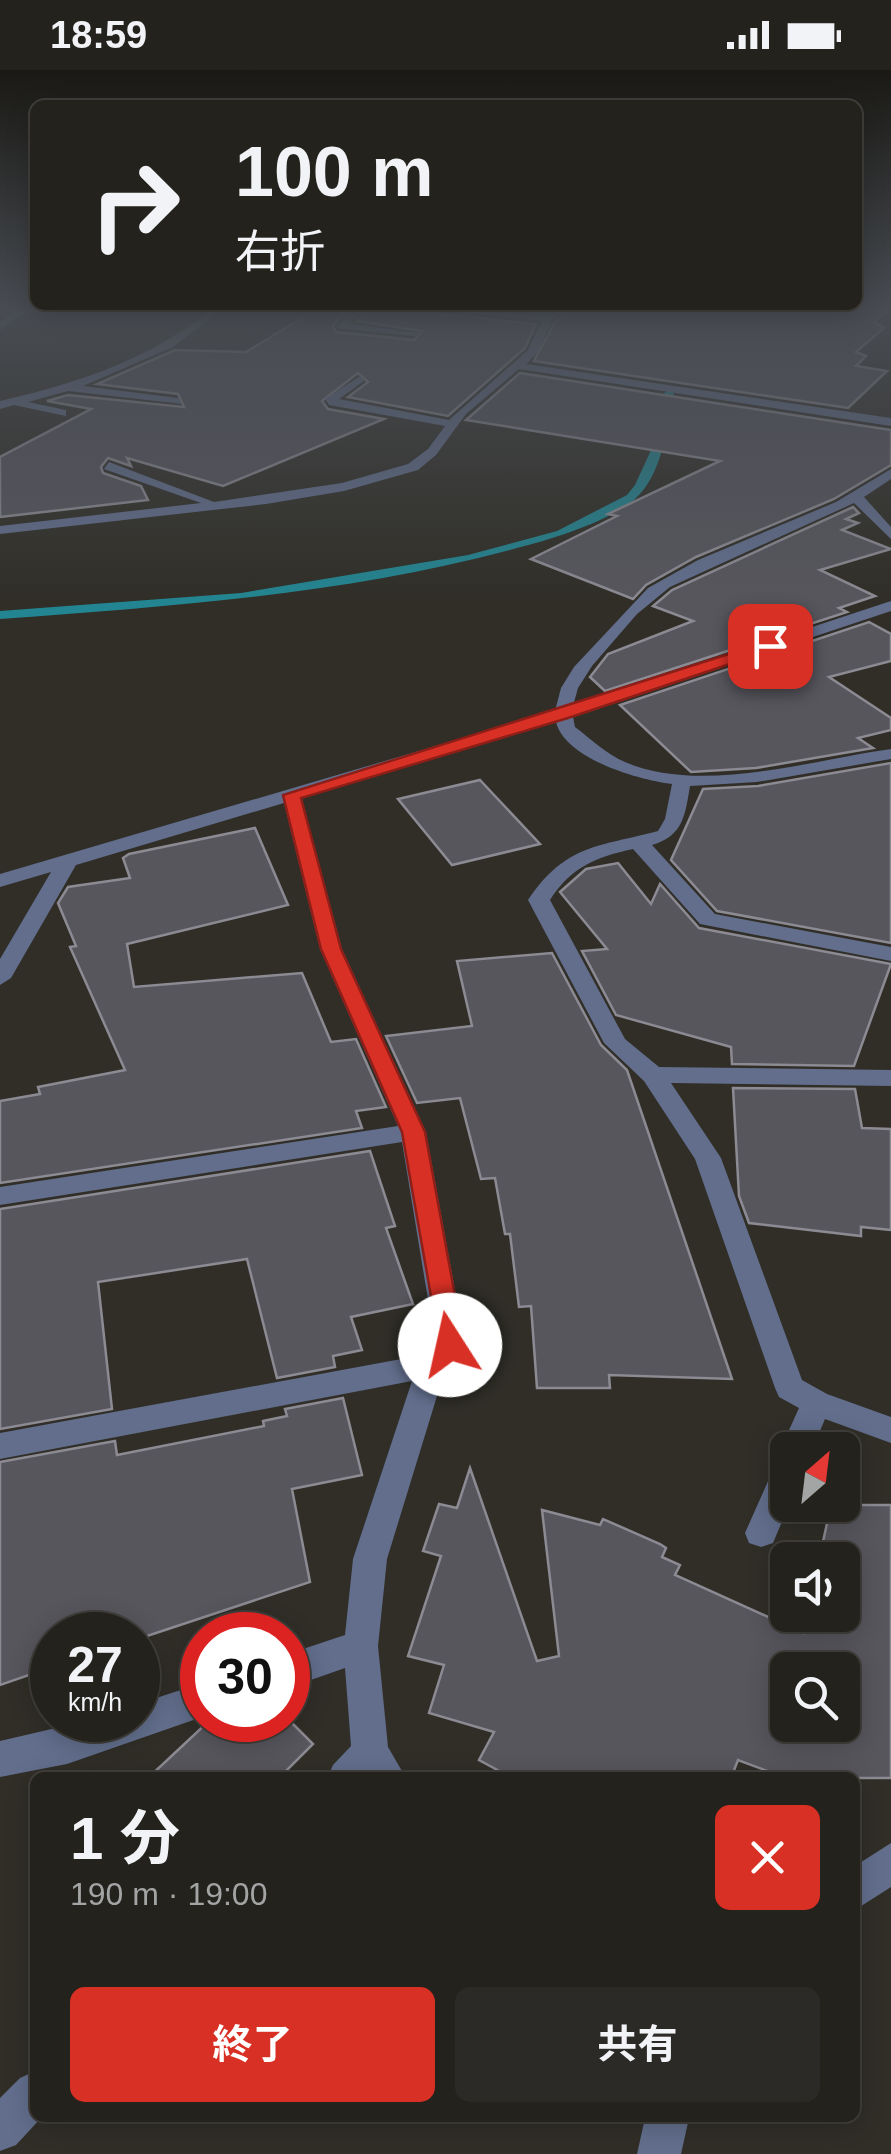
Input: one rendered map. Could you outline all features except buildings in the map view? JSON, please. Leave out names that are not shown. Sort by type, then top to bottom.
[{"type":"street","points":[[26,407],[62,413]]},
{"type":"street","points":[[363,407],[453,424]]},
{"type":"street","points":[[0,530],[344,487],[412,467],[432,452],[472,407]]},
{"type":"street","points":[[793,407],[891,422]]},
{"type":"street","points":[[109,466],[219,505]]},
{"type":"street","points":[[891,473],[857,498],[675,578],[641,601],[572,677],[562,715],[566,729],[622,768],[682,778],[729,780],[891,754]]},
{"type":"street","points":[[857,498],[891,534]]},
{"type":"street","points":[[0,881],[562,715],[882,608],[891,624]]},
{"type":"street","points":[[682,778],[675,819],[665,836],[572,857],[551,878],[539,900],[616,1043],[653,1074],[708,1158],[790,1388],[816,1403],[891,1430]]},
{"type":"street","points":[[291,795],[331,949],[413,1132],[450,1345],[432,1365],[370,1559],[361,1646],[368,1769]]},
{"type":"street","points":[[639,844],[708,919],[891,954]]},
{"type":"street","points":[[0,978],[69,859]]},
{"type":"street","points":[[653,1074],[891,1078]]},
{"type":"street","points":[[0,1196],[413,1132]]},
{"type":"street","points":[[0,1446],[432,1365]]},
{"type":"street","points":[[804,1432],[816,1403]]},
{"type":"street","points":[[761,1532],[770,1511]]},
{"type":"street","points":[[310,1663],[361,1646]]},
{"type":"street","points":[[0,1760],[67,1746],[180,1707]]},
{"type":"street","points":[[860,1886],[891,1864]]},
{"type":"street","points":[[0,2129],[30,2099]]},
{"type":"street","points":[[658,2154],[666,2122]]},
{"type":"waterway","points":[[0,615],[241,597],[469,558],[561,533],[631,497],[657,448],[666,407]]},
{"type":"route","points":[[450,1345],[413,1132],[331,949],[291,795],[562,715],[770,646]]}]
